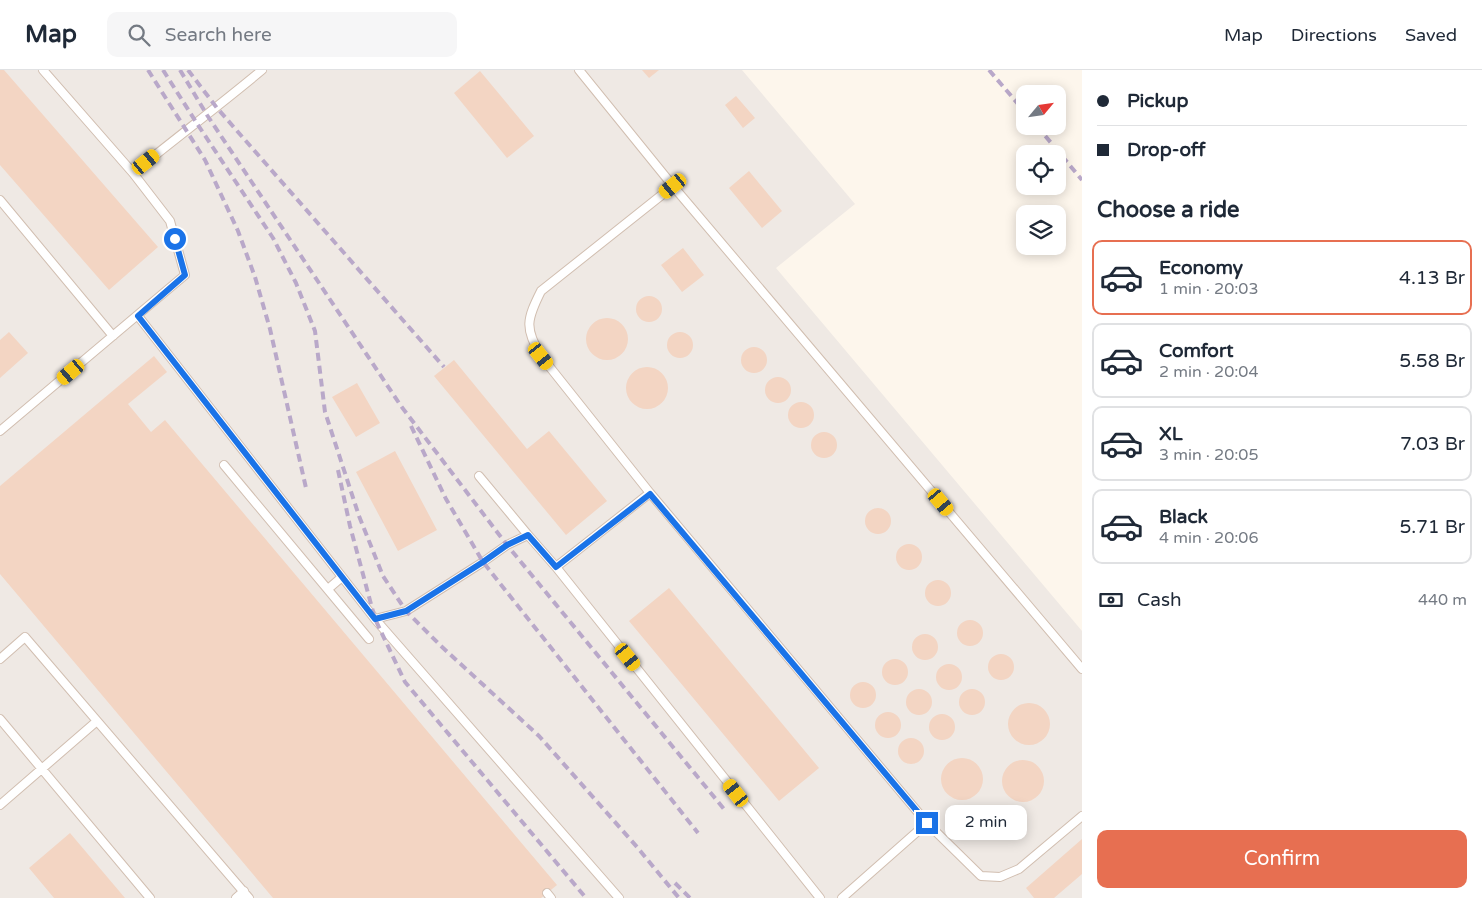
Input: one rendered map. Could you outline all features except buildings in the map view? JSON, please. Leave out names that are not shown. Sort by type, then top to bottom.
[{"type":"lane","points":[[0,430],[185,275],[170,221],[133,173],[42,70]]},
{"type":"lane","points":[[133,173],[262,70]]},
{"type":"lane","points":[[578,70],[673,186],[1082,669]]},
{"type":"lane","points":[[673,186],[541,291],[530,312],[529,332],[534,346],[650,494],[927,823],[981,876],[1000,877],[1019,869],[1082,816]]},
{"type":"lane","points":[[0,200],[113,336]]},
{"type":"lane","points":[[138,316],[375,619],[619,898]]},
{"type":"lane","points":[[224,465],[369,639]]},
{"type":"lane","points":[[479,476],[556,567],[820,898]]},
{"type":"lane","points":[[556,567],[650,494]]},
{"type":"lane","points":[[375,619],[406,611],[507,545],[528,535]]},
{"type":"lane","points":[[328,589],[342,577]]},
{"type":"lane","points":[[0,658],[25,637],[246,895],[236,898]]},
{"type":"lane","points":[[0,719],[150,898]]},
{"type":"lane","points":[[0,805],[96,721]]},
{"type":"lane","points":[[842,898],[927,823]]},
{"type":"shaded area","points":[[0,70],[742,70],[855,204],[776,268],[1082,631],[1082,898],[0,898]]},
{"type":"railway","points":[[148,70],[205,160],[238,231],[255,277],[270,329],[306,488]]},
{"type":"railway","points":[[163,70],[273,238],[296,283],[315,331],[325,412],[359,516],[383,576],[406,611],[441,646],[539,736],[637,847],[679,898]]},
{"type":"railway","points":[[180,70],[207,115],[401,406],[507,545],[724,809]]},
{"type":"railway","points":[[188,70],[217,108],[444,367]]},
{"type":"railway","points":[[989,70],[1016,102]]},
{"type":"railway","points":[[1044,135],[1082,180]]},
{"type":"railway","points":[[411,426],[446,499],[483,562],[698,833]]},
{"type":"railway","points":[[338,470],[350,526],[375,619],[405,682],[586,898]]},
{"type":"railway","points":[[675,883],[690,898]]},
{"type":"route","points":[[175,239],[185,275],[138,316],[375,619],[406,611],[507,545],[528,535],[556,567],[650,494],[927,823]]}]
